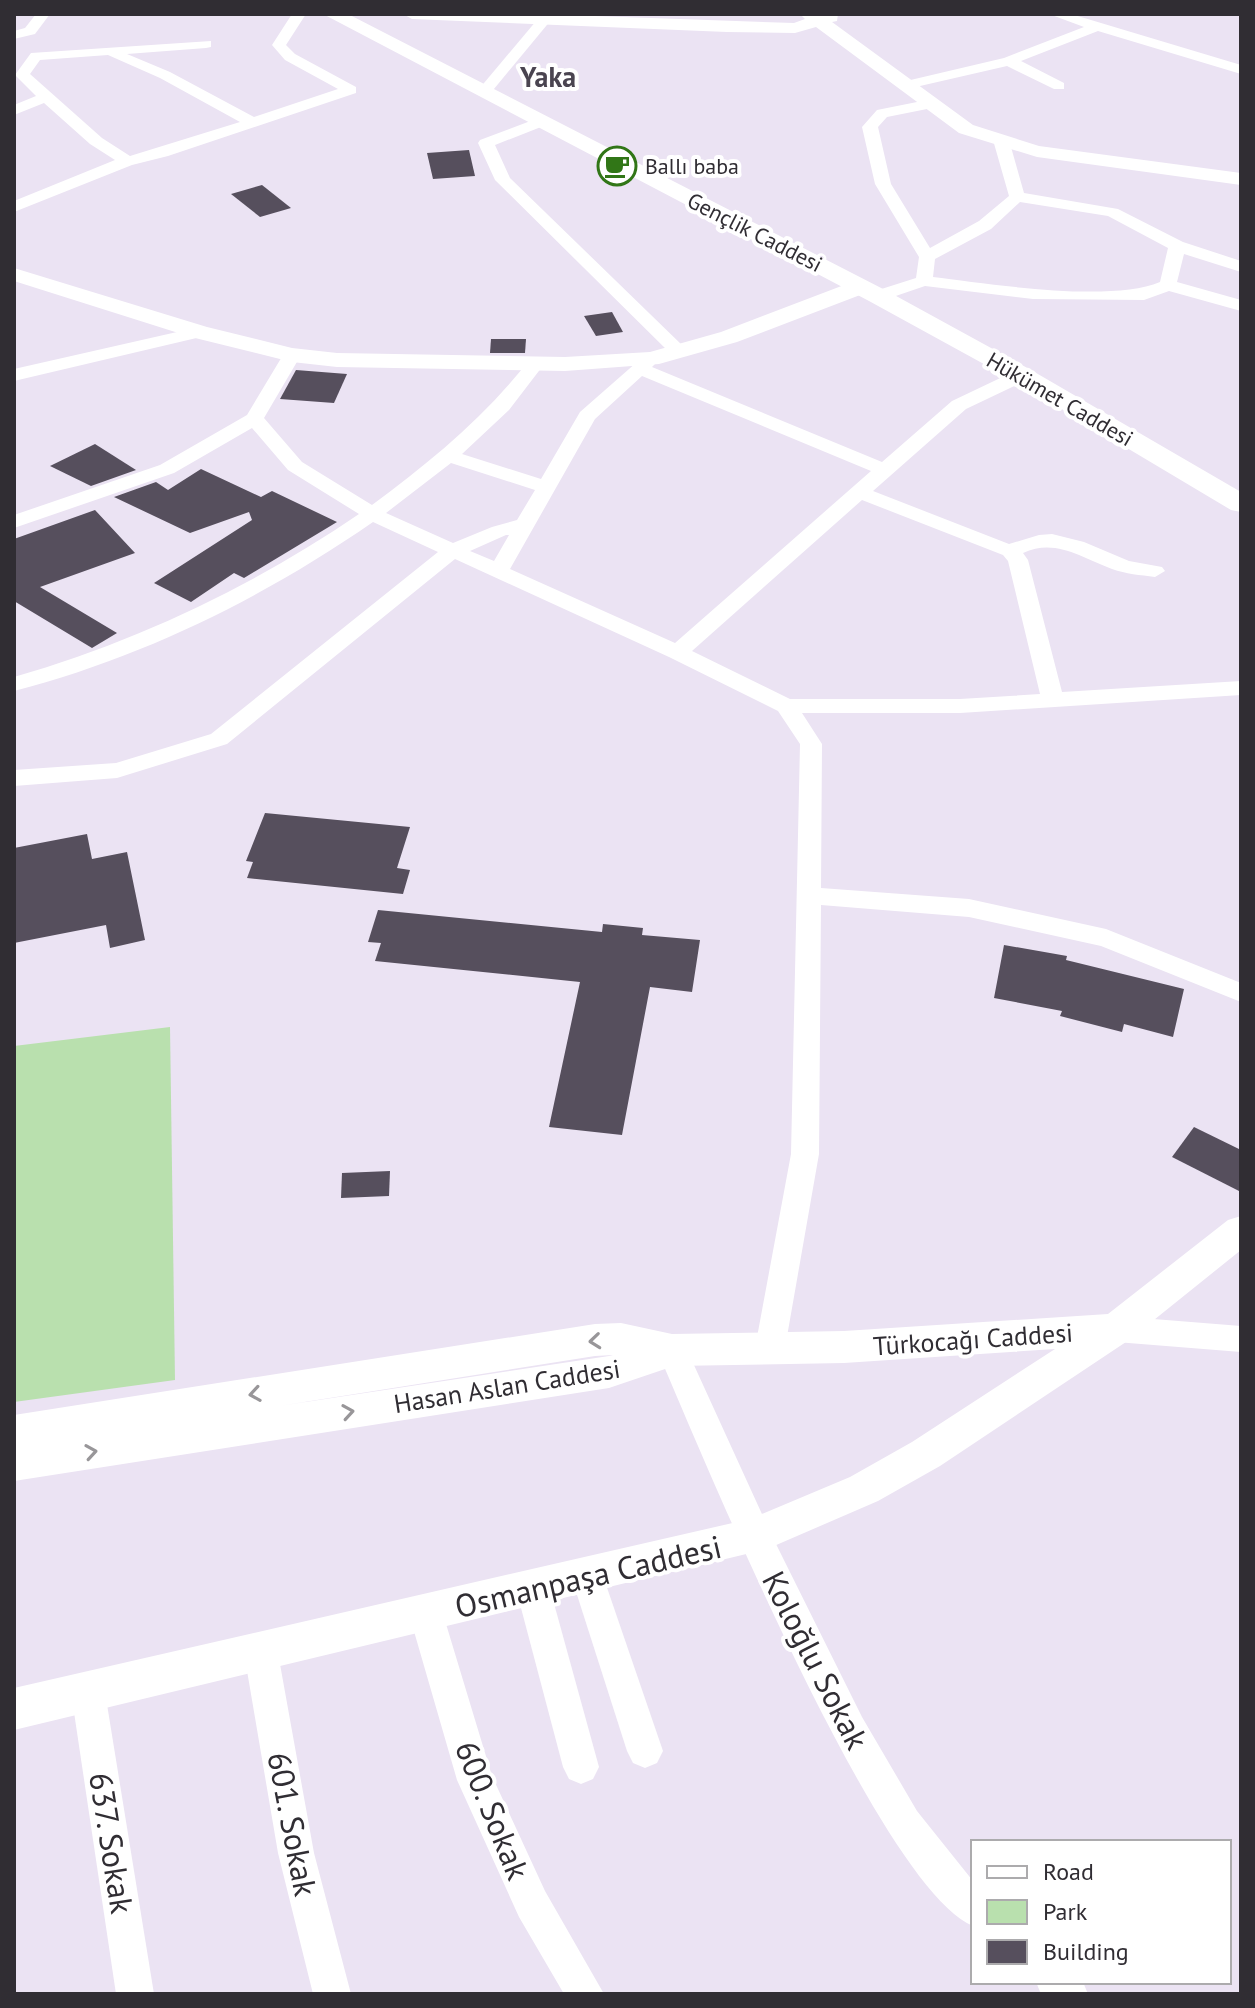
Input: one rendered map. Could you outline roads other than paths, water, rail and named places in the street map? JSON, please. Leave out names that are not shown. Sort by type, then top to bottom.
[{"type":"main road","name":"Gençlik Caddesi","points":[[333,14],[869,292]]},
{"type":"main road","name":"Hükümet Caddesi","points":[[869,292],[1022,375],[1241,504]]},
{"type":"street","points":[[14,35],[30,31],[43,14]]},
{"type":"street","points":[[15,205],[127,161],[162,153],[250,121],[351,90],[290,57],[279,45],[299,14]]},
{"type":"street","points":[[412,14],[795,28],[813,18],[840,14]]},
{"type":"street","points":[[1056,14],[1241,70]]},
{"type":"street","points":[[484,92],[548,17]]},
{"type":"street","points":[[813,18],[966,129],[1037,151],[1241,179]]},
{"type":"street","points":[[907,85],[1009,61],[1096,27]]},
{"type":"street","points":[[127,161],[96,141],[22,75],[36,56],[206,44],[173,67]]},
{"type":"street","points":[[111,52],[173,67],[250,121]]},
{"type":"street","points":[[1009,61],[1059,86]]},
{"type":"street","points":[[14,110],[48,96]]},
{"type":"street","points":[[924,281],[927,257],[883,184],[870,127],[882,113],[932,104]]},
{"type":"street","points":[[541,122],[486,143],[503,180],[678,351]]},
{"type":"street","points":[[1001,140],[1017,197]]},
{"type":"street","points":[[927,257],[985,225],[1017,197]]},
{"type":"street","points":[[1017,197],[1112,212],[1177,246],[1241,267]]},
{"type":"street","points":[[1209,255],[1241,245]]},
{"type":"street","points":[[1168,285],[1177,246]]},
{"type":"street","points":[[14,274],[199,332],[292,355],[337,360],[646,364],[885,470]]},
{"type":"street","points":[[498,572],[587,416],[646,364],[678,351],[869,292],[924,281],[1033,294],[1144,295],[1168,285],[1241,306]]},
{"type":"street","points":[[18,379],[199,332]]},
{"type":"street","points":[[14,522],[167,469],[254,419],[292,355]]},
{"type":"street","points":[[14,684],[68,670],[201,615],[280,573],[374,515],[447,456],[502,407],[536,363]]},
{"type":"street","points":[[677,652],[959,405],[1022,375]]},
{"type":"street","points":[[254,419],[295,466],[374,515],[677,652],[786,706],[960,706],[1241,688]]},
{"type":"street","points":[[447,456],[545,487]]},
{"type":"street","points":[[859,492],[1010,551],[1018,560],[1053,701]]},
{"type":"street","points":[[14,502],[41,512]]},
{"type":"street","points":[[14,778],[117,770],[219,739],[452,551],[499,531],[523,525]]},
{"type":"street","points":[[1010,551],[1030,540],[1051,539],[1070,543],[1121,566],[1155,571]]},
{"type":"street","points":[[770,1348],[805,1154],[811,744],[786,706]]},
{"type":"street","points":[[809,896],[969,908],[1106,938],[1241,993]]},
{"type":"street","points":[[1116,1329],[1241,1230]]},
{"type":"street","points":[[1116,1329],[1241,1339]]},
{"type":"street","name":"Türkocağı Caddesi","points":[[672,1350],[873,1346],[1116,1329]]},
{"type":"street","name":"Osmanpaşa Caddesi","points":[[14,1709],[753,1536],[864,1489],[926,1454],[1116,1329]]},
{"type":"street","name":"Hasan Aslan Caddesi","points":[[14,1432],[595,1340],[621,1339],[672,1350]]},
{"type":"street","name":"Koloğlu Sokak","points":[[672,1350],[753,1536],[856,1743],[910,1830],[954,1889],[971,1906]]},
{"type":"street","name":"Hasan Aslan Caddesi","points":[[14,1464],[609,1372],[672,1350]]},
{"type":"street","points":[[587,1576],[645,1751]]},
{"type":"street","points":[[533,1589],[581,1767]]},
{"type":"street","name":"600. Sokak","points":[[426,1614],[475,1780],[532,1904],[585,1994]]},
{"type":"street","name":"601. Sokak","points":[[261,1653],[296,1853],[332,1994]]},
{"type":"street","name":"637. Sokak","points":[[88,1692],[135,1994]]},
{"type":"place","name":"Ballı baba","points":[[617,166]]},
{"type":"district","name":"Yaka","points":[[548,76]]}]
